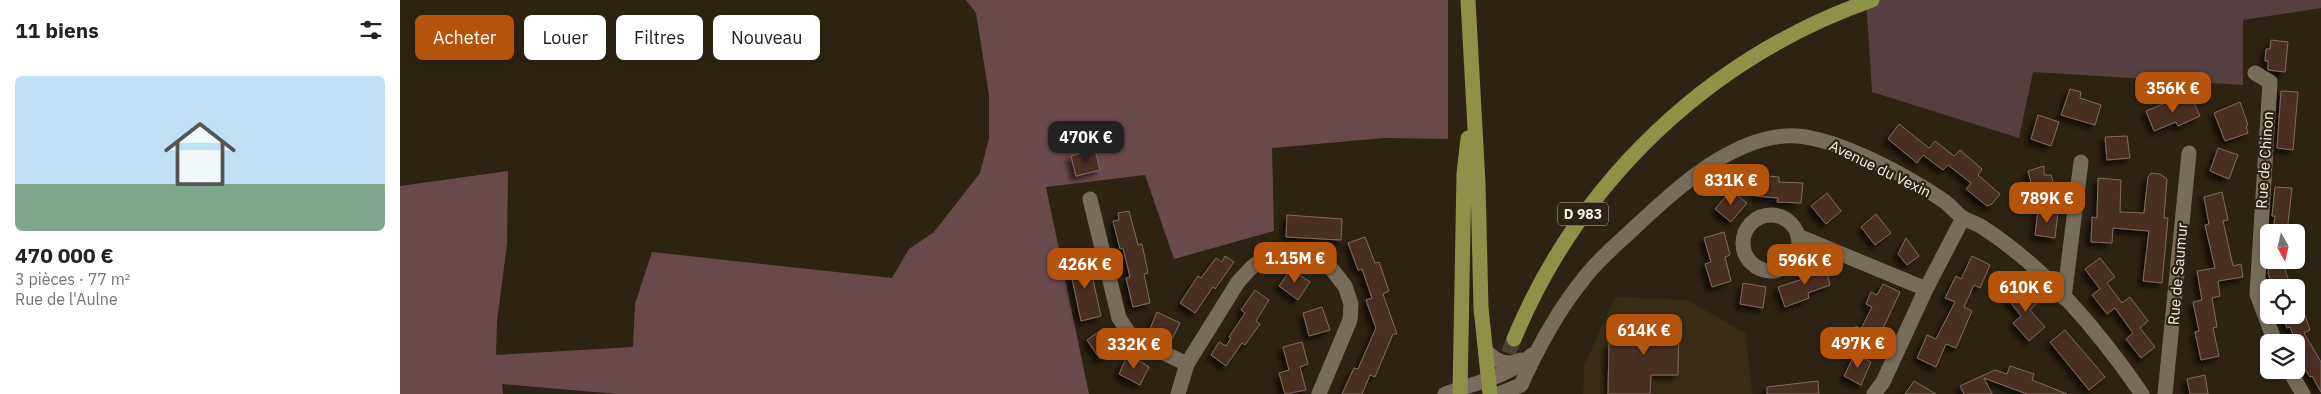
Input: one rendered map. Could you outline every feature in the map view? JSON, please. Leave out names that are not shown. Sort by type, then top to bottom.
[{"type":"main road","points":[[1468,0],[1478,183],[1481,308],[1489,387]]},
{"type":"main road","name":"D 983","points":[[1514,339],[1547,271],[1572,229],[1606,184],[1652,135],[1679,110],[1746,61],[1817,22],[1872,0]]},
{"type":"main road","points":[[1461,391],[1464,174],[1472,95]]},
{"type":"street","name":"Rue de Chinon","points":[[2255,73],[2270,82],[2257,294],[2272,334]]},
{"type":"street","name":"Avenue du Vexin","points":[[1499,394],[1520,389],[1536,352],[1558,315],[1585,277],[1676,189],[1736,150],[1763,139],[1795,136],[1816,139],[1844,148],[1904,177],[1946,203],[1963,218],[1984,228],[2024,258],[2086,320],[2142,394]]},
{"type":"street","name":"Rue de Saumur","points":[[2166,394],[2189,153]]},
{"type":"street","points":[[2064,298],[2081,162]]},
{"type":"street","points":[[1090,199],[1119,318],[1132,338],[1187,364]]},
{"type":"street","points":[[1874,394],[1883,382],[1926,289],[1963,218]]},
{"type":"street","points":[[1798,236],[1926,289]]},
{"type":"street","points":[[1178,394],[1187,364],[1238,282],[1264,258],[1289,251],[1310,255],[1330,267],[1345,286],[1351,304],[1350,320],[1319,394]]},
{"type":"street","points":[[1486,351],[1493,359],[1503,363],[1515,363],[1536,352]]},
{"type":"street","points":[[1445,394],[1489,387],[1519,367],[1536,352]]},
{"type":"street","points":[[2294,379],[2303,394]]},
{"type":"shaded area","points":[[966,0],[1448,0],[1448,139],[1384,138],[1272,148],[1274,231],[1174,259],[1145,175],[1046,187],[1089,394],[617,394],[502,384],[503,394],[400,394],[400,186],[508,171],[507,244],[497,321],[496,355],[633,347],[635,304],[652,252],[892,278],[909,249],[934,232],[980,173],[989,138],[989,95],[976,13]]},
{"type":"shaded area","points":[[1866,0],[2321,0],[2321,8],[2243,20],[2243,85],[2033,72],[2019,138],[1872,92]]},
{"type":"shaded area","points":[[1615,297],[1688,300],[1746,334],[1752,394],[1583,394],[1584,366]]},
{"type":"building","points":[[2271,40],[2288,42],[2285,72],[2268,70],[2268,61],[2265,61],[2266,49],[2270,49]]},
{"type":"building","points":[[2070,89],[2081,92],[2080,98],[2101,105],[2095,125],[2061,115]]},
{"type":"building","points":[[2281,91],[2298,92],[2293,150],[2277,148]]},
{"type":"building","points":[[2191,96],[2200,116],[2178,126],[2176,122],[2154,131],[2146,111],[2168,102],[2169,105]]},
{"type":"building","points":[[2240,102],[2248,125],[2246,126],[2248,133],[2225,141],[2214,113]]},
{"type":"building","points":[[2038,115],[2059,122],[2051,146],[2031,139]]},
{"type":"building","points":[[1899,124],[1929,148],[1935,141],[1954,156],[1960,150],[1982,169],[1978,175],[2000,194],[1992,204],[1987,206],[1966,189],[1971,183],[1948,165],[1943,170],[1923,155],[1917,163],[1888,139]]},
{"type":"building","points":[[2127,136],[2130,158],[2107,160],[2105,137]]},
{"type":"building","points":[[2218,148],[2238,155],[2229,179],[2210,171]]},
{"type":"building","points":[[1095,150],[1100,170],[1076,176],[1071,156]]},
{"type":"building","points":[[2044,166],[2044,175],[2051,175],[2055,188],[2034,193],[2028,171]]},
{"type":"building","points":[[2151,173],[2160,174],[2167,179],[2164,218],[2168,218],[2162,283],[2143,281],[2149,231],[2113,228],[2112,243],[2091,242],[2092,217],[2097,218],[2098,178],[2121,180],[2120,212],[2144,213],[2148,177]]},
{"type":"building","points":[[1757,175],[1779,177],[1779,182],[1803,183],[1801,203],[1777,202],[1778,198],[1755,196]]},
{"type":"building","points":[[2275,187],[2292,188],[2288,224],[2274,224],[2275,216],[2272,216]]},
{"type":"building","points":[[1731,190],[1747,203],[1731,222],[1715,209]]},
{"type":"building","points":[[2222,192],[2228,220],[2223,221],[2233,266],[2241,264],[2243,277],[2218,281],[2220,296],[2212,298],[2217,327],[2213,328],[2219,356],[2201,360],[2195,332],[2199,331],[2193,302],[2202,300],[2197,271],[2215,268],[2205,225],[2209,224],[2204,197]]},
{"type":"building","points":[[1827,193],[1841,211],[1826,224],[1811,206]]},
{"type":"building","points":[[1129,211],[1138,245],[1142,244],[1148,273],[1144,274],[1150,303],[1133,307],[1126,278],[1130,277],[1123,248],[1120,249],[1113,221],[1119,220],[1118,213]]},
{"type":"building","points":[[2038,211],[2058,212],[2055,238],[2035,235]]},
{"type":"building","points":[[1876,214],[1891,233],[1875,245],[1861,227]]},
{"type":"building","points":[[1287,215],[1342,219],[1341,240],[1286,237]]},
{"type":"building","points":[[1724,232],[1730,255],[1725,257],[1731,281],[1712,287],[1705,264],[1711,262],[1704,238]]},
{"type":"building","points":[[1365,237],[1375,263],[1379,262],[1389,291],[1383,294],[1397,334],[1393,334],[1375,377],[1370,375],[1362,394],[1342,394],[1354,368],[1358,369],[1376,328],[1366,300],[1372,298],[1362,269],[1358,270],[1348,243]]},
{"type":"building","points":[[1906,238],[1919,256],[1907,265],[1898,254]]},
{"type":"building","points":[[1225,256],[1234,262],[1195,313],[1180,303],[1198,276],[1201,278],[1216,258],[1222,262]]},
{"type":"building","points":[[1972,256],[1990,265],[1980,288],[1974,285],[1964,307],[1972,311],[1956,348],[1946,344],[1936,367],[1917,358],[1927,335],[1936,339],[1955,302],[1945,298],[1956,276],[1961,279]]},
{"type":"building","points":[[1088,258],[1101,316],[1081,321],[1069,264]]},
{"type":"building","points":[[2100,258],[2115,277],[2107,283],[2122,303],[2130,297],[2148,321],[2140,328],[2155,347],[2141,358],[2126,339],[2133,333],[2115,308],[2107,314],[2092,295],[2100,289],[2085,269]]},
{"type":"building","points":[[1825,265],[1830,285],[1808,293],[1809,298],[1785,307],[1778,287],[1803,279],[1800,273]]},
{"type":"building","points":[[1291,269],[1310,282],[1298,300],[1279,286]]},
{"type":"building","points":[[2269,269],[2285,269],[2288,279],[2270,279]]},
{"type":"building","points":[[1743,283],[1766,287],[1763,308],[1740,304]]},
{"type":"building","points":[[1883,284],[1900,292],[1879,337],[1872,334],[1862,357],[1845,349],[1856,326],[1861,329],[1872,307],[1866,304],[1871,292],[1877,295]]},
{"type":"building","points":[[2020,287],[2024,287],[2037,303],[2030,310],[2045,327],[2029,341],[2013,323],[2021,316],[2007,298]]},
{"type":"building","points":[[1255,290],[1269,300],[1256,321],[1260,324],[1245,345],[1242,343],[1226,366],[1211,355],[1219,342],[1226,346],[1231,338],[1229,337],[1245,313],[1241,310]]},
{"type":"building","points":[[1322,307],[1330,330],[1309,336],[1303,313]]},
{"type":"building","points":[[1157,312],[1180,323],[1171,341],[1149,331]]},
{"type":"building","points":[[2305,315],[2310,330],[2305,334],[2293,334],[2290,327],[2287,328],[2285,324],[2305,324]]},
{"type":"building","points":[[1635,316],[1679,318],[1678,375],[1651,375],[1650,394],[1608,394],[1609,343],[1634,344]]},
{"type":"building","points":[[1104,328],[1117,347],[1100,359],[1087,340]]},
{"type":"building","points":[[2065,330],[2105,377],[2089,390],[2050,342]]},
{"type":"building","points":[[2305,335],[2321,362],[2321,392],[2312,376],[2310,377],[2305,370]]},
{"type":"building","points":[[1302,342],[1308,364],[1300,367],[1306,390],[1285,394],[1279,373],[1289,370],[1283,347]]},
{"type":"building","points":[[1128,354],[1149,367],[1140,385],[1119,374]]},
{"type":"building","points":[[1855,354],[1871,362],[1861,385],[1844,376]]},
{"type":"building","points":[[2010,366],[2034,374],[2032,380],[2067,394],[2027,394],[1984,378],[1992,394],[1964,394],[1960,386],[1995,370],[2007,374]]},
{"type":"building","points":[[2205,375],[2208,394],[2190,394],[2187,379]]},
{"type":"building","points":[[1818,381],[1819,394],[1767,394],[1767,387]]},
{"type":"building","points":[[1914,381],[1936,394],[1905,394]]},
{"type":"tunnel","points":[[1500,375],[1514,339]]}]
